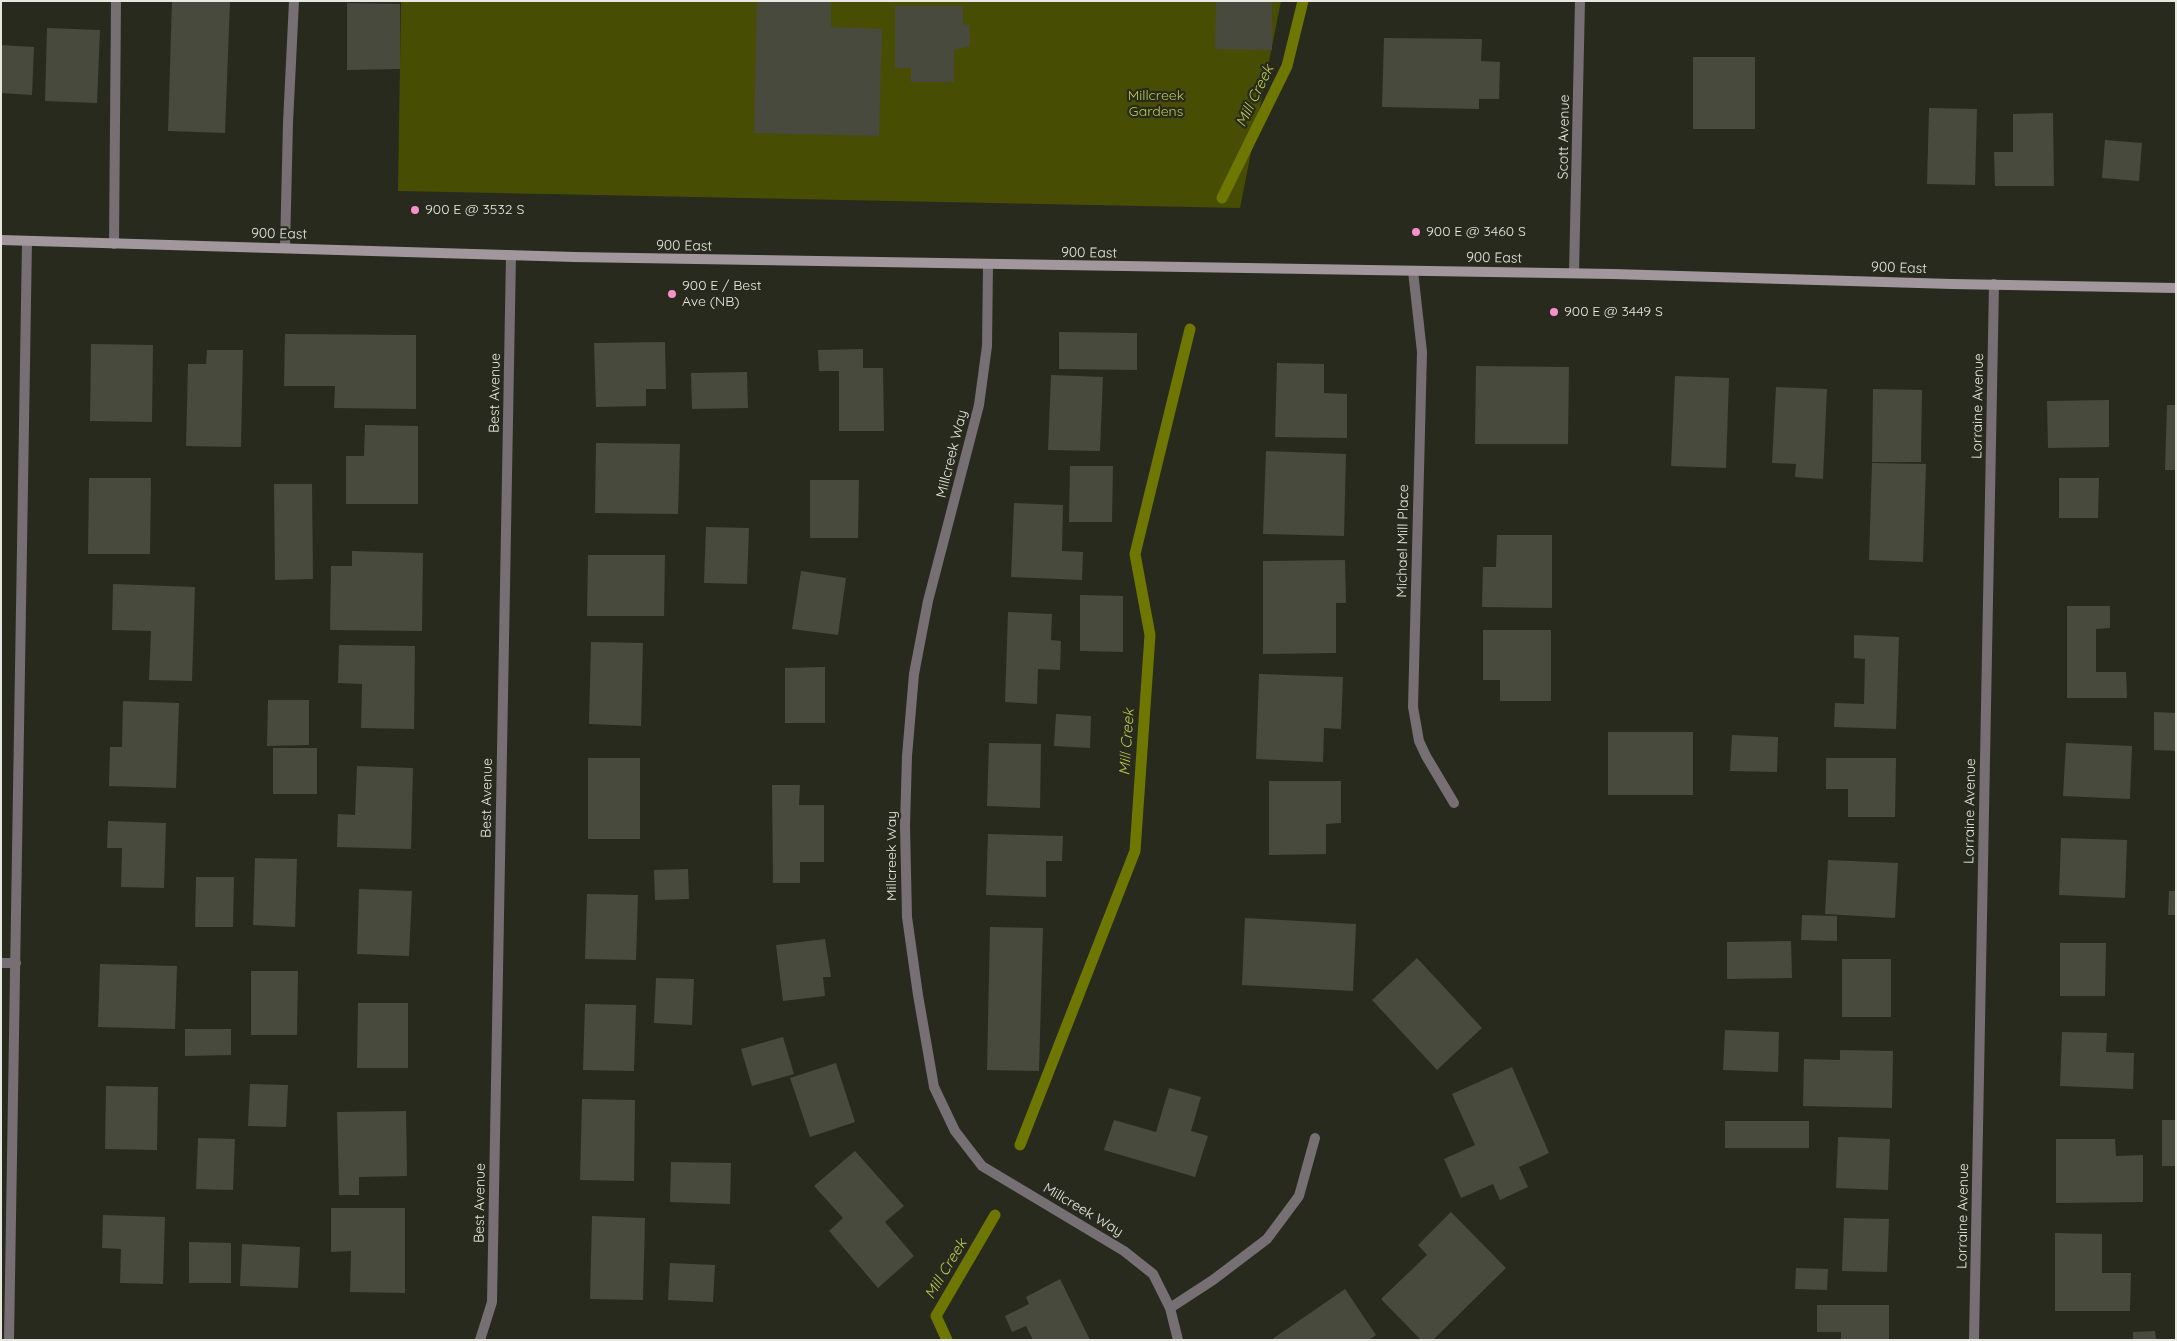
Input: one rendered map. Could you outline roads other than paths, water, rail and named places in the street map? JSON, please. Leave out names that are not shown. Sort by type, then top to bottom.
[{"type":"main road","name":"900 East","points":[[1,240],[511,255],[988,265],[1574,273],[2176,288]]},
{"type":"street","points":[[114,244],[116,1]]},
{"type":"street","points":[[285,248],[288,123],[294,1]]},
{"type":"street","name":"Scott Avenue","points":[[1574,273],[1580,1]]},
{"type":"street","points":[[9,1340],[27,241]]},
{"type":"street","name":"Best Avenue","points":[[480,1340],[492,1302],[511,255]]},
{"type":"street","name":"Millcreek Way","points":[[988,265],[987,346],[979,405],[928,601],[914,674],[907,756],[905,826],[907,917],[934,1087],[954,1131],[982,1166],[1124,1251],[1153,1274],[1170,1308],[1178,1340]]},
{"type":"street","name":"Michael Mill Place","points":[[1413,271],[1422,352],[1413,707],[1419,741],[1454,803]]},
{"type":"street","name":"Lorraine Avenue","points":[[1974,1340],[1994,284]]},
{"type":"street","points":[[1,963],[16,963]]},
{"type":"street","points":[[1170,1308],[1213,1280],[1267,1239],[1299,1196],[1315,1138]]},
{"type":"waterway","name":"Mill Creek","points":[[1222,198],[1287,66],[1303,1]]},
{"type":"waterway","name":"Mill Creek","points":[[1020,1145],[1135,851],[1150,635],[1135,554],[1190,329]]},
{"type":"waterway","name":"Mill Creek","points":[[947,1340],[936,1316],[995,1215]]},
{"type":"place","name":"900 E @ 3532 S","points":[[415,210]]},
{"type":"place","name":"900 E @ 3460 S","points":[[1416,232]]},
{"type":"place","name":"900 E / Best Ave (NB)","points":[[672,294]]},
{"type":"place","name":"900 E @ 3449 S","points":[[1554,312]]},
{"type":"park label","name":"Millcreek Gardens","points":[[1156,104]]}]
